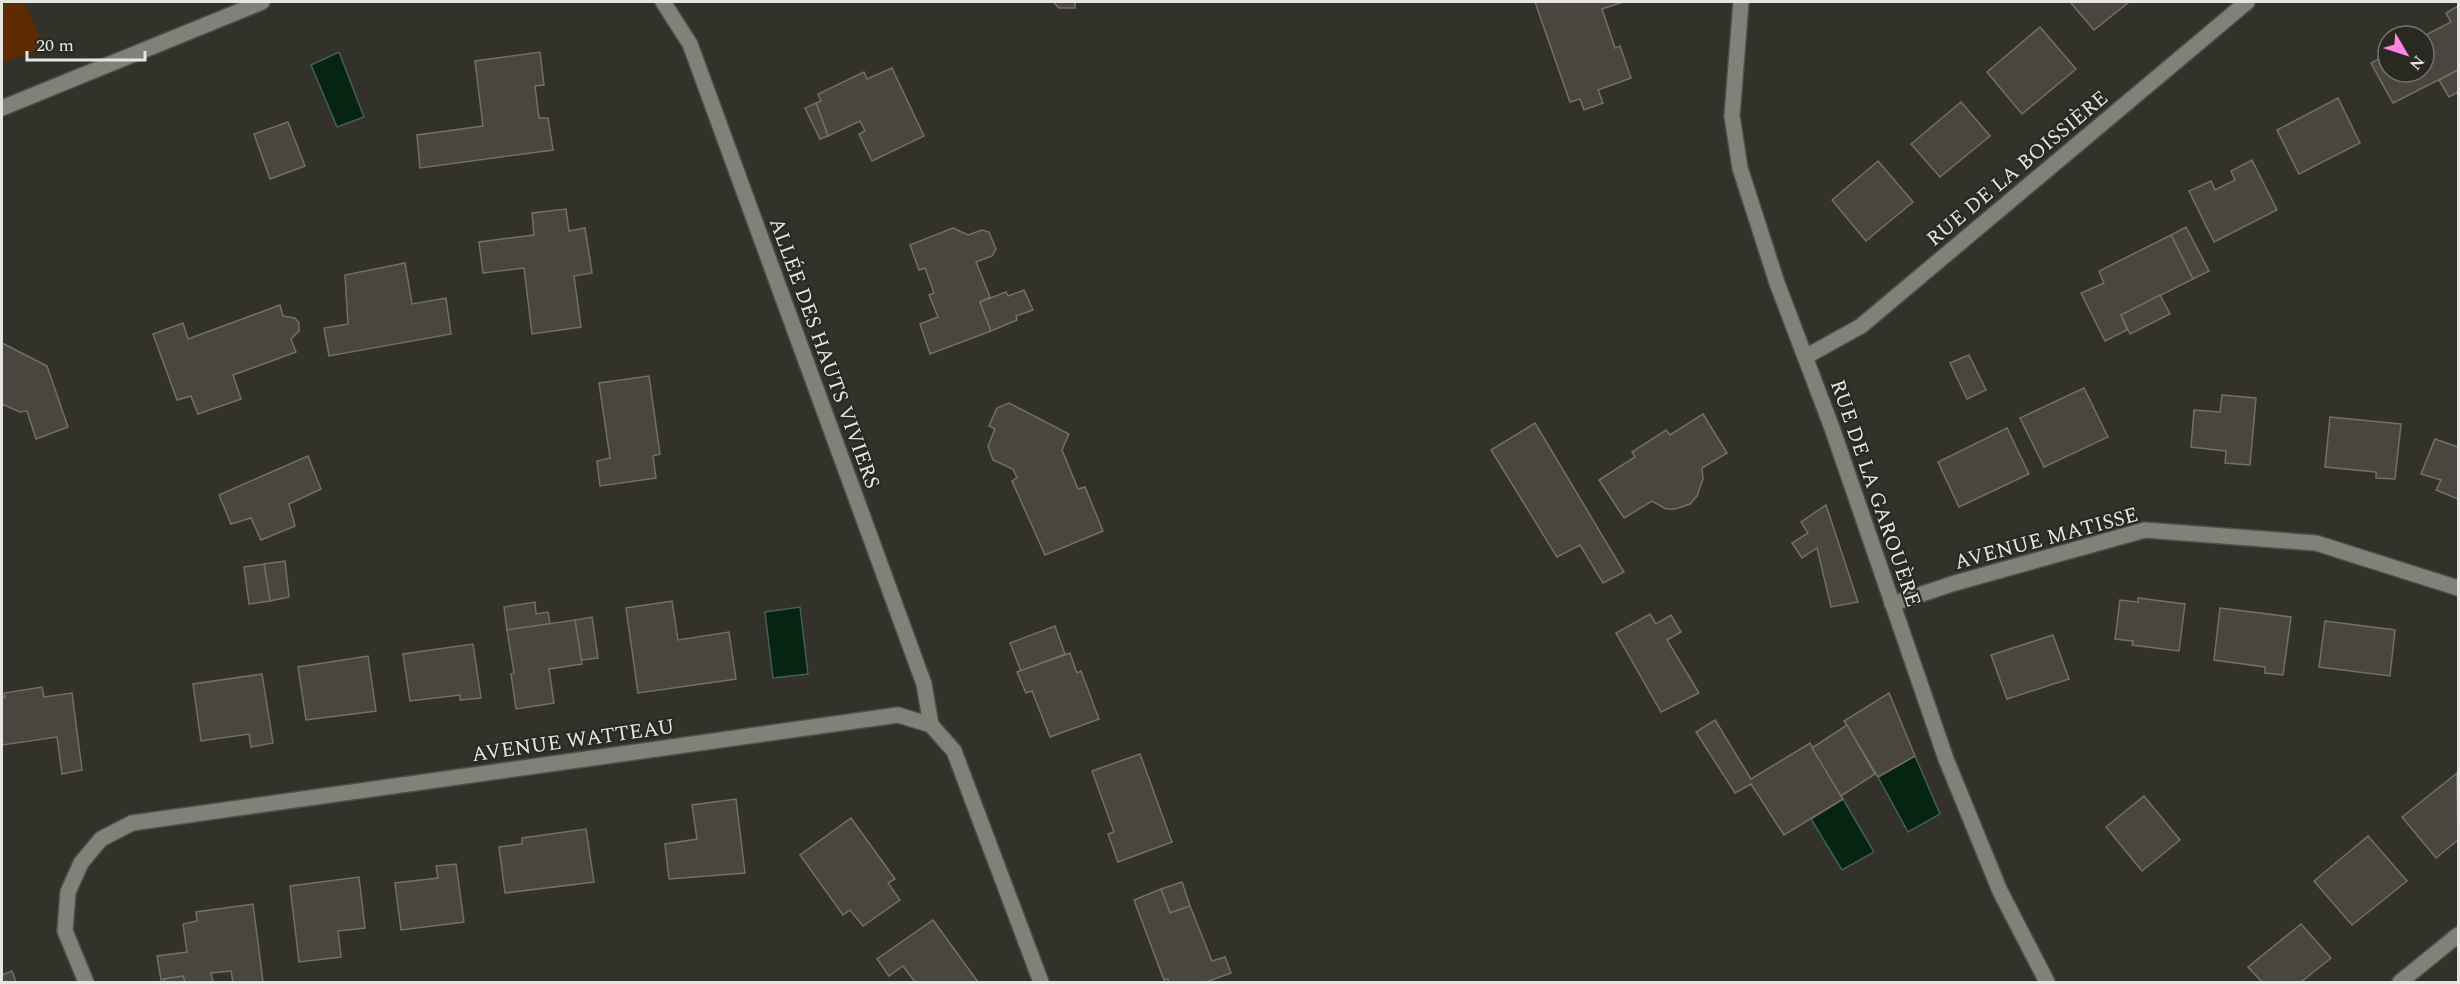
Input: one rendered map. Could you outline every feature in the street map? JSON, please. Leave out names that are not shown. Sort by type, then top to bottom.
[{"type":"street","points":[[2,108],[262,2]]},
{"type":"street","name":"ALLÉE DES HAUTS VIVIERS","points":[[663,2],[694,55],[924,684],[931,725]]},
{"type":"street","name":"RUE DE LA GAROUÈRE","points":[[1741,2],[1732,116],[1740,168],[1777,283],[1807,356],[1955,781],[2000,891],[2048,982]]},
{"type":"street","name":"RUE DE LA BOISSIÈRE","points":[[1807,356],[1861,326],[2247,2]]},
{"type":"street","name":"AVENUE MATISSE","points":[[1892,604],[1955,583],[2145,530],[2316,543],[2458,588]]},
{"type":"street","name":"AVENUE WATTEAU","points":[[86,982],[65,931],[68,892],[81,863],[100,839],[132,823],[898,715],[931,725]]},
{"type":"street","points":[[931,725],[954,751],[1041,982]]},
{"type":"street","points":[[2400,982],[2458,935]]},
{"type":"shaded area","points":[[2,2],[24,2],[44,47],[2,63]]},
{"type":"shaded area","points":[[339,52],[364,117],[337,127],[311,65]]},
{"type":"shaded area","points":[[800,607],[808,674],[773,678],[765,612]]},
{"type":"shaded area","points":[[1915,756],[1940,814],[1908,832],[1878,777]]},
{"type":"shaded area","points":[[1843,799],[1874,852],[1842,870],[1811,819]]},
{"type":"building","points":[[1053,2],[1075,2],[1075,8],[1059,8]]},
{"type":"building","points":[[1535,2],[1623,2],[1602,9],[1615,48],[1620,46],[1631,78],[1598,90],[1603,103],[1584,110],[1580,99],[1570,102]]},
{"type":"building","points":[[2070,2],[2129,2],[2094,30]]},
{"type":"building","points":[[2458,6],[2458,70],[2436,81],[2436,30],[2451,22],[2446,13]]},
{"type":"building","points":[[2040,27],[2076,69],[2022,114],[1987,72]]},
{"type":"building","points":[[540,52],[544,85],[535,86],[539,118],[548,118],[553,150],[420,168],[417,135],[483,126],[475,61]]},
{"type":"building","points":[[2376,60],[2376,72],[2371,63]]},
{"type":"building","points":[[892,68],[924,136],[872,161],[859,134],[865,131],[860,121],[828,136],[816,103],[821,101],[818,94],[864,72],[867,79]]},
{"type":"building","points":[[2458,70],[2458,92],[2449,97],[2439,80]]},
{"type":"building","points":[[2383,84],[2430,84],[2393,103]]},
{"type":"building","points":[[2338,98],[2360,143],[2299,174],[2277,130]]},
{"type":"building","points":[[1961,102],[1990,136],[1940,177],[1911,144]]},
{"type":"building","points":[[816,103],[828,136],[820,139],[805,108]]},
{"type":"building","points":[[288,122],[305,166],[270,179],[254,134]]},
{"type":"building","points":[[2252,160],[2277,210],[2214,242],[2189,191],[2211,181],[2215,190],[2235,180],[2231,171]]},
{"type":"building","points":[[1878,161],[1913,202],[1866,241],[1832,200]]},
{"type":"building","points":[[566,209],[569,231],[585,228],[592,273],[574,276],[581,327],[532,334],[524,268],[483,273],[479,242],[534,235],[532,213]]},
{"type":"building","points":[[2186,227],[2209,271],[2193,279],[2171,235]]},
{"type":"building","points":[[953,228],[968,235],[982,230],[989,232],[996,249],[992,256],[976,262],[990,297],[980,302],[991,331],[930,354],[920,324],[938,317],[929,295],[934,293],[925,268],[919,270],[910,245]]},
{"type":"building","points":[[2171,235],[2193,279],[2121,315],[2127,330],[2105,341],[2081,293],[2104,283],[2099,271]]},
{"type":"building","points":[[405,263],[412,304],[446,298],[451,334],[329,356],[324,328],[348,324],[345,275]]},
{"type":"building","points":[[1024,290],[1033,310],[1016,316],[1017,320],[991,331],[980,302],[1006,292],[1008,296]]},
{"type":"building","points":[[2160,295],[2170,314],[2130,334],[2121,315]]},
{"type":"building","points":[[280,305],[283,316],[295,318],[299,323],[299,331],[291,339],[296,352],[233,375],[241,399],[198,414],[191,396],[177,400],[153,334],[183,323],[188,339]]},
{"type":"building","points":[[2,343],[47,366],[68,427],[36,439],[27,411],[20,412],[2,404]]},
{"type":"building","points":[[1969,355],[1986,390],[1967,399],[1950,363]]},
{"type":"building","points":[[649,376],[660,454],[653,456],[656,478],[600,486],[597,461],[610,458],[599,383]]},
{"type":"building","points":[[2084,388],[2108,437],[2044,467],[2020,418]]},
{"type":"building","points":[[2222,395],[2256,398],[2250,465],[2225,463],[2226,451],[2191,447],[2194,410],[2220,412]]},
{"type":"building","points":[[1009,403],[1069,434],[1062,450],[1078,489],[1085,487],[1103,531],[1045,555],[1012,481],[1017,478],[1013,469],[993,460],[988,446],[995,429],[989,426],[997,408]]},
{"type":"building","points":[[1703,414],[1727,453],[1702,468],[1703,479],[1697,496],[1690,504],[1675,509],[1666,509],[1652,501],[1624,518],[1599,480],[1635,457],[1632,452],[1666,430],[1670,435]]},
{"type":"building","points":[[2330,417],[2401,424],[2395,479],[2376,478],[2376,472],[2325,467]]},
{"type":"building","points":[[1535,423],[1624,572],[1603,583],[1580,545],[1557,557],[1491,450]]},
{"type":"building","points":[[2007,428],[2029,474],[1959,507],[1938,462]]},
{"type":"building","points":[[2435,439],[2458,447],[2458,499],[2436,490],[2441,480],[2421,474]]},
{"type":"building","points":[[308,456],[321,489],[289,504],[295,526],[261,540],[251,518],[231,524],[219,495]]},
{"type":"building","points":[[1826,505],[1858,602],[1831,607],[1817,548],[1802,558],[1792,543],[1808,533],[1801,522]]},
{"type":"building","points":[[285,561],[289,597],[270,601],[264,564]]},
{"type":"building","points":[[264,564],[270,601],[249,604],[244,567]]},
{"type":"building","points":[[2138,598],[2185,604],[2179,651],[2132,645],[2133,641],[2115,639],[2120,600],[2138,602]]},
{"type":"building","points":[[672,601],[678,640],[729,632],[736,679],[638,693],[626,608]]},
{"type":"building","points":[[535,602],[536,614],[548,612],[550,624],[507,630],[504,607]]},
{"type":"building","points":[[2220,608],[2291,617],[2283,675],[2265,673],[2265,667],[2214,660]]},
{"type":"building","points":[[1650,614],[1656,624],[1671,615],[1681,632],[1667,640],[1699,693],[1661,712],[1616,633]]},
{"type":"building","points":[[592,617],[598,658],[581,660],[575,620]]},
{"type":"building","points":[[575,620],[582,664],[549,669],[554,703],[516,709],[511,674],[514,673],[507,630]]},
{"type":"building","points":[[2325,621],[2395,630],[2390,676],[2319,667]]},
{"type":"building","points":[[1055,626],[1065,654],[1021,671],[1010,643]]},
{"type":"building","points":[[2053,635],[2069,679],[2007,699],[1991,655]]},
{"type":"building","points":[[473,644],[481,698],[460,700],[460,695],[410,701],[403,654]]},
{"type":"building","points":[[1070,653],[1077,673],[1081,671],[1099,719],[1050,737],[1032,691],[1026,693],[1017,672]]},
{"type":"building","points":[[368,656],[376,711],[306,720],[298,667]]},
{"type":"building","points":[[262,674],[273,743],[251,747],[249,734],[201,741],[193,684]]},
{"type":"building","points":[[42,687],[44,697],[72,693],[82,770],[62,774],[57,737],[2,745],[2,698],[5,697],[4,693]]},
{"type":"building","points":[[1889,693],[1915,756],[1878,777],[1844,721]]},
{"type":"building","points":[[1715,720],[1751,779],[1810,743],[1843,799],[1784,835],[1751,784],[1735,793],[1696,732]]},
{"type":"building","points":[[1847,725],[1875,774],[1841,796],[1812,748]]},
{"type":"building","points":[[1140,754],[1172,842],[1118,862],[1108,834],[1114,832],[1092,771]]},
{"type":"building","points":[[2457,773],[2458,840],[2436,858],[2402,817]]},
{"type":"building","points":[[2144,796],[2180,840],[2142,871],[2106,827]]},
{"type":"building","points":[[736,799],[745,873],[669,879],[665,844],[697,839],[692,805]]},
{"type":"building","points":[[851,818],[895,879],[888,883],[900,900],[863,926],[850,910],[843,915],[800,855]]},
{"type":"building","points":[[586,829],[594,882],[505,893],[499,847],[522,844],[522,838]]},
{"type":"building","points":[[2368,836],[2407,881],[2352,925],[2314,881]]},
{"type":"building","points":[[456,864],[464,922],[401,930],[395,883],[438,878],[436,866]]},
{"type":"building","points":[[359,877],[365,928],[338,931],[341,957],[299,962],[290,886]]},
{"type":"building","points":[[1182,882],[1190,906],[1170,913],[1161,889]]},
{"type":"building","points":[[1161,889],[1170,913],[1190,906],[1212,961],[1225,957],[1231,973],[1206,982],[1164,980],[1134,900]]},
{"type":"building","points":[[253,904],[263,982],[233,982],[231,971],[211,973],[213,982],[185,982],[183,976],[161,980],[157,956],[187,952],[183,924],[197,921],[196,912]]},
{"type":"building","points":[[933,920],[978,982],[915,982],[903,966],[889,976],[877,959]]},
{"type":"building","points":[[2301,924],[2331,958],[2301,982],[2262,982],[2248,967]]},
{"type":"building","points":[[12,971],[16,982],[2,982],[2,975]]},
{"type":"building","points":[[183,976],[185,982],[164,982],[164,979]]}]
